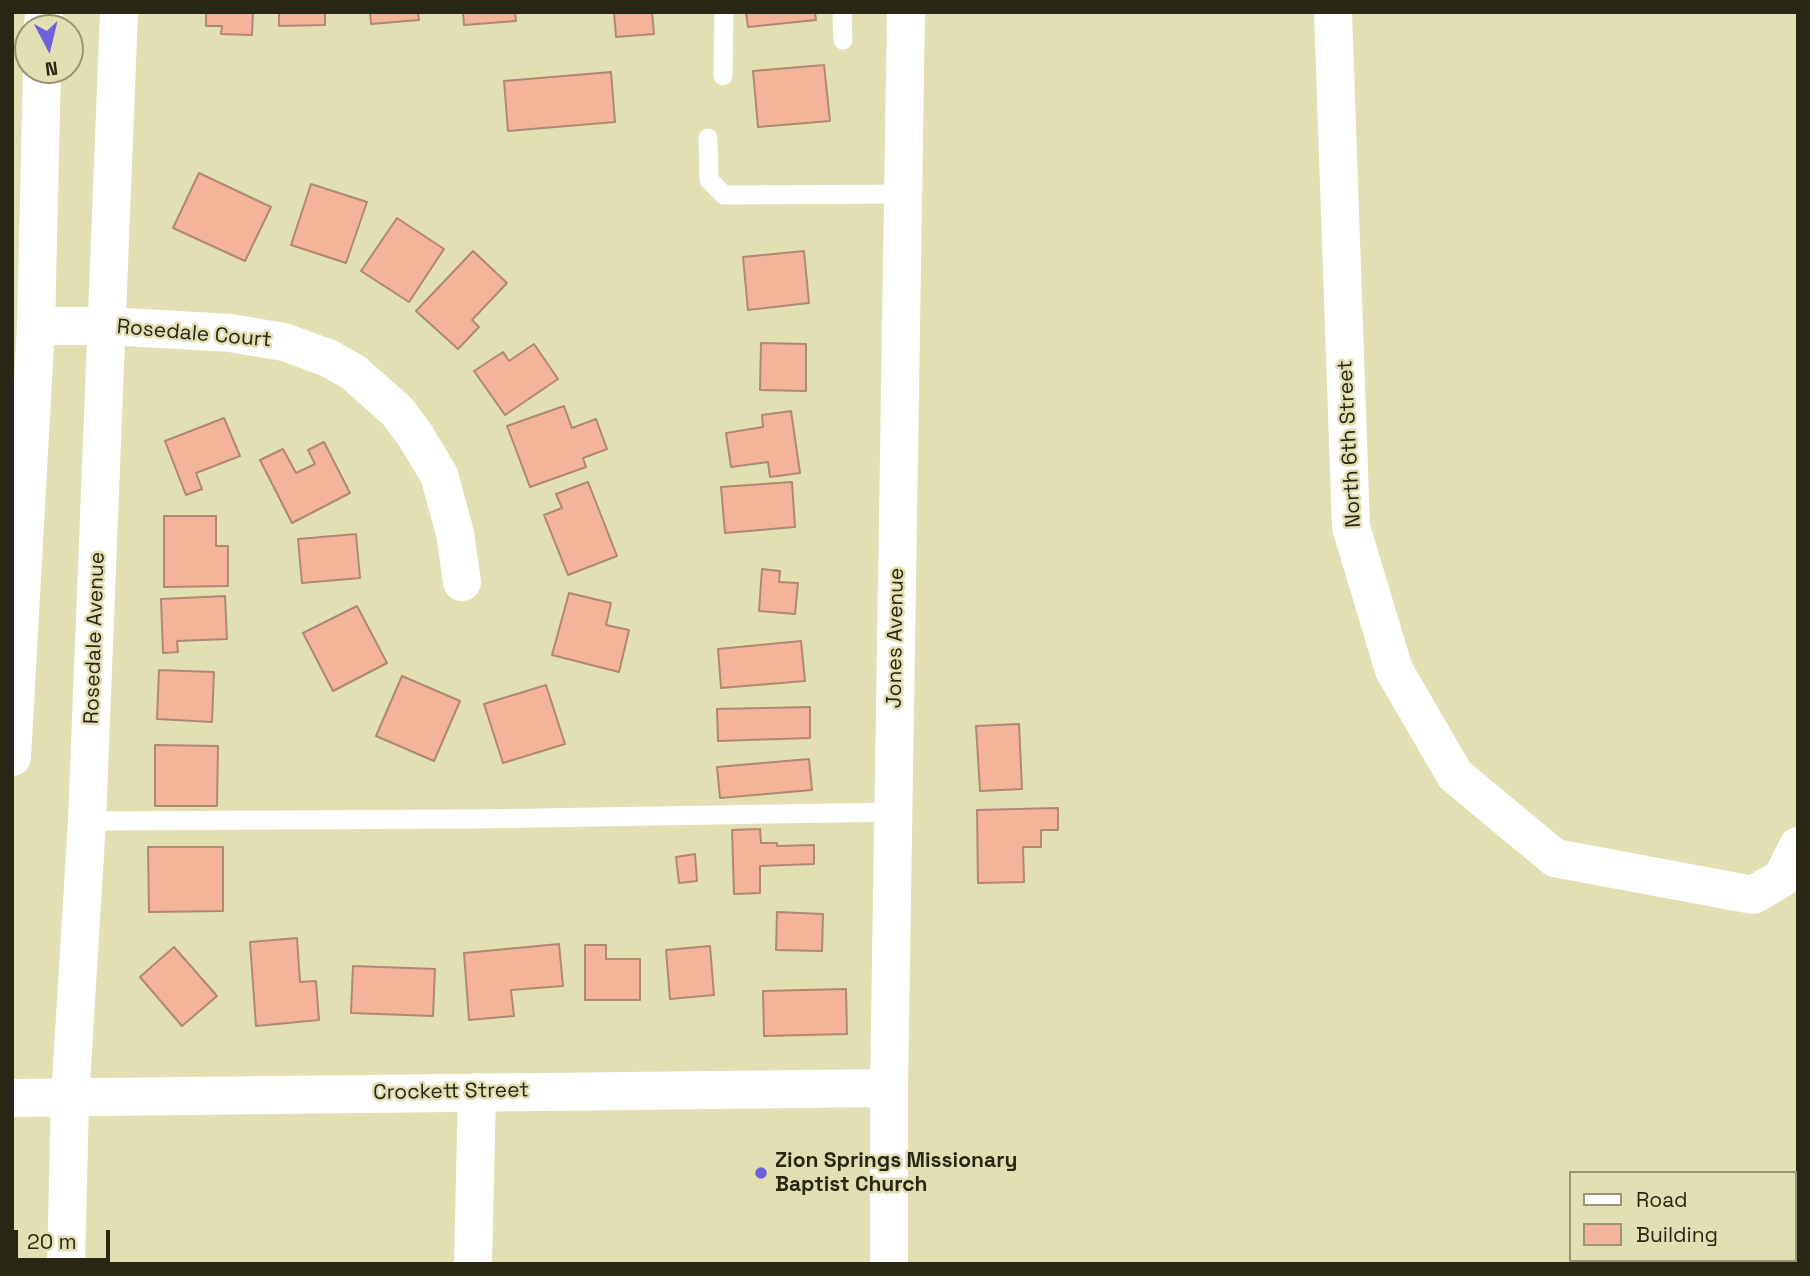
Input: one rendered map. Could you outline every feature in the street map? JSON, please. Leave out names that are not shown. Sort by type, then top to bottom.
[{"type":"street","name":"Rosedale Avenue","points":[[66,1264],[70,1099],[88,821],[118,12]]},
{"type":"street","name":"Jones Avenue","points":[[889,1264],[889,1088],[906,12]]},
{"type":"street","name":"North 6th Street","points":[[1333,12],[1351,527],[1394,670],[1455,775],[1555,858],[1753,895],[1782,878],[1798,846]]},
{"type":"street","points":[[12,757],[36,326],[42,84]]},
{"type":"street","name":"Rosedale Court","points":[[36,326],[108,326],[230,333],[284,342],[328,358],[353,372],[397,411],[439,475],[455,533],[462,582]]},
{"type":"street","name":"Crockett Street","points":[[12,1098],[889,1088]]},
{"type":"street","points":[[473,1264],[477,1092]]},
{"type":"lane","points":[[723,76],[724,12]]},
{"type":"lane","points":[[842,12],[843,40]]},
{"type":"lane","points":[[708,138],[709,180],[724,195],[903,194]]},
{"type":"lane","points":[[88,821],[463,820],[893,812]]},
{"type":"building","points":[[206,12],[253,12],[252,35],[221,34],[222,26],[206,26]]},
{"type":"building","points":[[279,12],[325,12],[325,25],[279,26]]},
{"type":"building","points":[[370,12],[418,12],[419,20],[371,24]]},
{"type":"building","points":[[463,12],[515,12],[516,21],[464,25]]},
{"type":"building","points":[[614,12],[652,12],[654,34],[616,37]]},
{"type":"building","points":[[746,12],[815,12],[816,20],[748,27]]},
{"type":"building","points":[[824,65],[830,121],[758,127],[753,71]]},
{"type":"building","points":[[611,72],[615,122],[508,131],[504,81]]},
{"type":"building","points":[[199,173],[271,207],[245,261],[173,228]]},
{"type":"building","points":[[311,184],[367,202],[346,263],[291,245]]},
{"type":"building","points":[[397,218],[444,249],[409,302],[361,271]]},
{"type":"building","points":[[473,251],[507,283],[472,320],[479,327],[458,349],[416,311]]},
{"type":"building","points":[[804,251],[809,303],[748,310],[743,257]]},
{"type":"building","points":[[761,343],[806,344],[806,391],[760,390]]},
{"type":"building","points":[[534,344],[558,379],[505,415],[474,371],[503,352],[509,361]]},
{"type":"building","points":[[564,406],[572,428],[596,419],[607,449],[583,458],[586,467],[530,487],[507,426]]},
{"type":"building","points":[[791,411],[800,473],[770,477],[768,462],[731,467],[726,433],[763,427],[762,415]]},
{"type":"building","points":[[224,418],[240,456],[196,473],[202,489],[186,495],[165,441]]},
{"type":"building","points":[[324,442],[350,493],[292,523],[260,460],[283,449],[296,473],[315,464],[308,450]]},
{"type":"building","points":[[588,482],[617,556],[568,575],[544,515],[562,508],[556,494]]},
{"type":"building","points":[[792,482],[795,527],[725,533],[721,487]]},
{"type":"building","points":[[164,516],[216,516],[216,546],[228,546],[228,586],[164,587]]},
{"type":"building","points":[[356,534],[360,578],[302,583],[298,539]]},
{"type":"building","points":[[762,569],[780,571],[779,582],[798,583],[795,614],[759,611]]},
{"type":"building","points":[[569,593],[611,603],[606,625],[629,630],[619,672],[552,655]]},
{"type":"building","points":[[225,596],[227,639],[177,641],[178,652],[163,653],[161,599]]},
{"type":"building","points":[[357,606],[387,663],[333,691],[303,633]]},
{"type":"building","points":[[801,641],[805,681],[721,688],[718,649]]},
{"type":"building","points":[[159,670],[214,672],[212,722],[157,719]]},
{"type":"building","points":[[402,676],[460,701],[434,761],[376,736]]},
{"type":"building","points":[[546,685],[565,744],[503,763],[484,704]]},
{"type":"building","points":[[810,707],[810,738],[718,741],[717,709]]},
{"type":"building","points":[[1019,724],[1022,789],[980,791],[976,726]]},
{"type":"building","points":[[155,745],[218,746],[217,806],[155,806]]},
{"type":"building","points":[[809,759],[812,790],[720,798],[717,767]]},
{"type":"building","points":[[1058,808],[1058,830],[1041,830],[1041,847],[1023,847],[1024,882],[978,883],[977,810]]},
{"type":"building","points":[[760,829],[761,843],[777,843],[777,846],[814,845],[814,864],[760,866],[760,893],[734,894],[732,830]]},
{"type":"building","points":[[148,847],[223,847],[223,911],[149,912]]},
{"type":"building","points":[[695,854],[697,881],[679,883],[676,857]]},
{"type":"building","points":[[777,912],[823,914],[822,951],[776,950]]},
{"type":"building","points":[[297,938],[300,982],[316,981],[319,1020],[256,1026],[250,942]]},
{"type":"building","points":[[559,944],[563,986],[511,990],[514,1016],[469,1020],[464,953]]},
{"type":"building","points":[[585,945],[606,945],[606,959],[640,959],[640,1000],[585,1000]]},
{"type":"building","points":[[710,946],[714,995],[670,999],[666,950]]},
{"type":"building","points":[[174,947],[217,996],[182,1026],[140,977]]},
{"type":"building","points":[[353,966],[435,969],[433,1016],[351,1013]]},
{"type":"building","points":[[846,989],[847,1034],[764,1036],[763,991]]},
{"type":"place","name":"Zion Springs Missionary Baptist Church","points":[[761,1173]]}]
